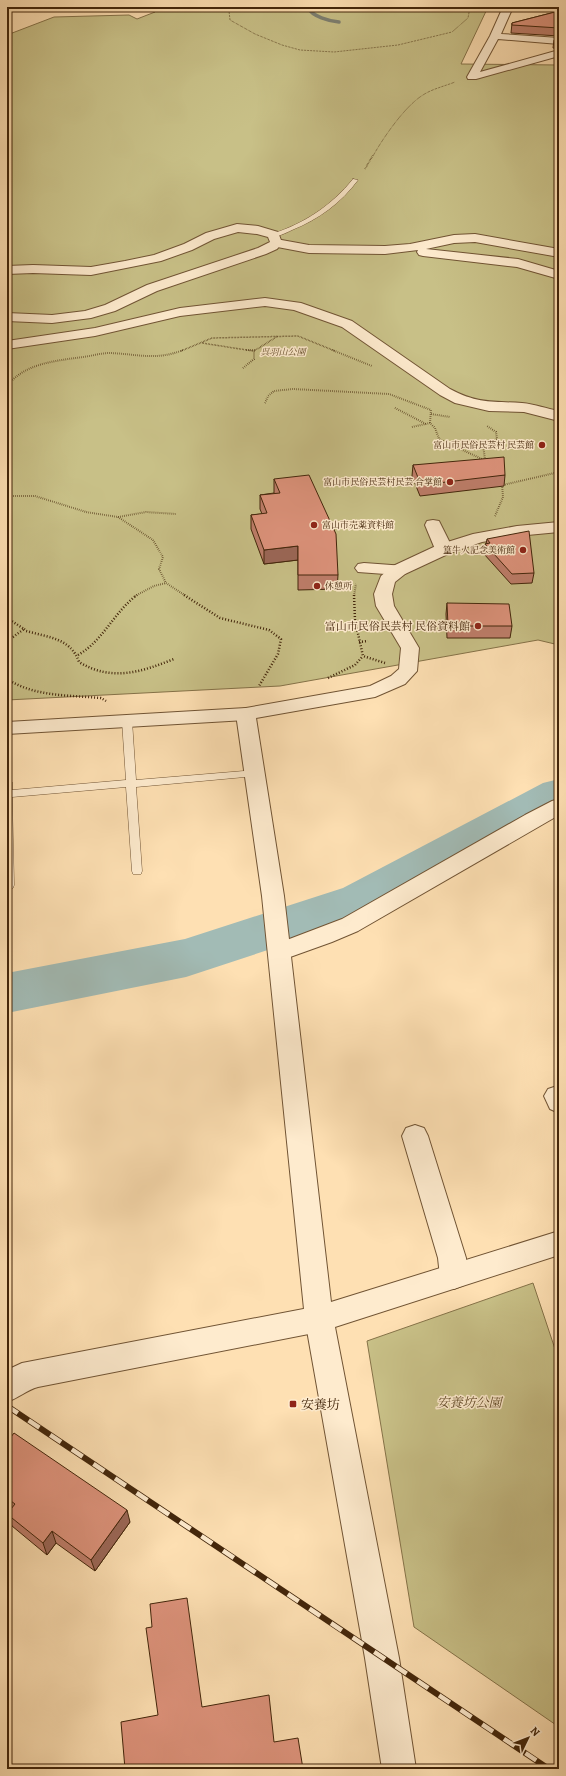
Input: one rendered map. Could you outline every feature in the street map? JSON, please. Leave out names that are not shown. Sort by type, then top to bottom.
[{"type":"street","points":[[472,77],[495,36],[508,7]]},
{"type":"street","points":[[495,36],[559,41]]},
{"type":"street","points":[[472,77],[559,53]]},
{"type":"street","points":[[7,270],[33,269],[91,271],[125,265],[156,258],[188,247],[210,236],[236,228],[258,230],[275,239],[310,249],[385,250],[410,248],[454,239],[475,238],[559,253]]},
{"type":"street","points":[[7,317],[52,319],[86,315],[110,308],[152,288],[262,251],[273,246],[275,239]]},
{"type":"street","points":[[410,248],[412,251],[518,263],[559,275]]},
{"type":"street","points":[[7,345],[95,332],[180,312],[265,302],[296,306],[347,324],[445,392],[460,400],[489,407],[524,408],[559,416]]},
{"type":"street","points":[[433,525],[444,548]]},
{"type":"street","points":[[7,728],[246,714],[375,691],[398,680],[408,671],[410,648],[385,606],[383,594],[387,580],[399,570],[444,548],[479,538],[516,531],[559,527]]},
{"type":"street","points":[[364,568],[399,570]]},
{"type":"street","points":[[246,714],[256,774],[280,952],[319,1319],[382,1658],[399,1769]]},
{"type":"street","points":[[280,952],[349,926],[559,806]]},
{"type":"street","points":[[414,1136],[452,1258],[454,1276]]},
{"type":"street","points":[[7,1388],[22,1377],[38,1373],[319,1319],[559,1243]]},
{"type":"lane","points":[[275,239],[283,232],[323,212],[344,196],[356,180]]},
{"type":"lane","points":[[127,721],[137,871]]},
{"type":"lane","points":[[7,794],[256,774]]},
{"type":"lane","points":[[7,782],[9,884]]},
{"type":"path","points":[[36,9],[114,9],[122,7]]},
{"type":"path","points":[[226,7],[229,11],[230,20],[264,39],[301,51],[336,52],[392,46],[420,41],[453,31],[468,18],[470,7]]},
{"type":"path","points":[[356,180],[368,166],[382,140],[412,104],[423,95],[472,77]]},
{"type":"path","points":[[202,343],[254,351],[280,335]]},
{"type":"path","points":[[7,386],[14,377],[42,363],[109,353],[149,357],[164,356],[212,338],[280,335],[301,336],[376,368]]},
{"type":"path","points":[[243,368],[254,362],[256,358],[254,351]]},
{"type":"path","points":[[265,403],[268,396],[274,391],[293,389],[389,394],[431,410],[430,423]]},
{"type":"path","points":[[395,408],[426,424]]},
{"type":"path","points":[[431,414],[454,418]]},
{"type":"path","points":[[412,427],[430,423]]},
{"type":"path","points":[[430,423],[435,428],[439,439],[485,460],[490,465]]},
{"type":"path","points":[[484,424],[496,431],[498,434],[497,439],[483,444],[485,460]]},
{"type":"path","points":[[503,485],[559,472]]},
{"type":"path","points":[[489,519],[495,516],[503,497],[503,485],[500,480]]},
{"type":"path","points":[[7,496],[35,496],[86,512],[118,517],[146,512],[176,514]]},
{"type":"path","points":[[118,517],[153,540],[163,557],[159,569],[166,583],[220,618],[270,630],[279,636],[281,639],[278,654],[259,686]]},
{"type":"path","points":[[337,582],[356,583],[353,591],[362,656],[408,671]]},
{"type":"path","points":[[78,655],[86,651],[95,642],[124,605],[151,586],[166,583]]},
{"type":"path","points":[[7,618],[26,631],[65,641],[78,655],[79,662],[97,671],[112,673],[140,671],[174,659]]},
{"type":"path","points":[[7,665],[10,653],[7,647],[9,640],[24,629]]},
{"type":"path","points":[[360,642],[368,641]]},
{"type":"path","points":[[7,679],[14,685],[41,692],[101,698],[106,701],[106,722]]},
{"type":"green space","name":"呉羽山公園","points":[[38,7],[488,7],[461,64],[559,65],[559,645],[538,640],[280,686],[7,700],[7,35],[54,17],[129,15],[137,19],[155,12],[148,10],[40,10]]},
{"type":"green space","name":"安養坊公園","points":[[533,1283],[559,1361],[559,1727],[414,1627],[367,1341]]},
{"type":"building","points":[[559,11],[559,28],[512,25],[512,23]]},
{"type":"building","points":[[559,37],[559,40],[554,40]]},
{"type":"building","points":[[504,457],[505,475],[421,485],[413,465]]},
{"type":"building","points":[[309,475],[336,534],[338,575],[298,575],[298,546],[264,550],[251,515],[267,513],[260,495],[280,493],[274,479]]},
{"type":"building","points":[[529,531],[534,573],[512,574],[485,544],[490,543],[487,539]]},
{"type":"building","points":[[447,603],[509,604],[512,626],[448,626]]},
{"type":"building","points":[[14,1433],[127,1510],[91,1560],[52,1531],[43,1543],[7,1514],[15,1504],[7,1498],[7,1442]]},
{"type":"building","points":[[187,1598],[202,1707],[269,1695],[274,1742],[298,1738],[303,1769],[125,1769],[121,1722],[158,1715],[146,1628],[152,1627],[150,1604]]},
{"type":"waterway","points":[[307,7],[317,16],[339,22]]},
{"type":"waterway","points":[[7,993],[186,958],[360,901],[559,794]]},
{"type":"railway","points":[[7,1406],[549,1769]]},
{"type":"place","name":"富山市民俗民芸村 民芸館","points":[[542,445]]},
{"type":"place","name":"富山市民俗民芸村民芸 合掌館","points":[[450,482]]},
{"type":"place","name":"富山市売薬資料館","points":[[314,525]]},
{"type":"place","name":"篁牛人記念美術館","points":[[523,550]]},
{"type":"place","name":"休憩所","points":[[317,586]]},
{"type":"place","name":"富山市民俗民芸村 民俗資料館","points":[[478,626]]},
{"type":"place","name":"安養坊","points":[[293,1404]]}]
